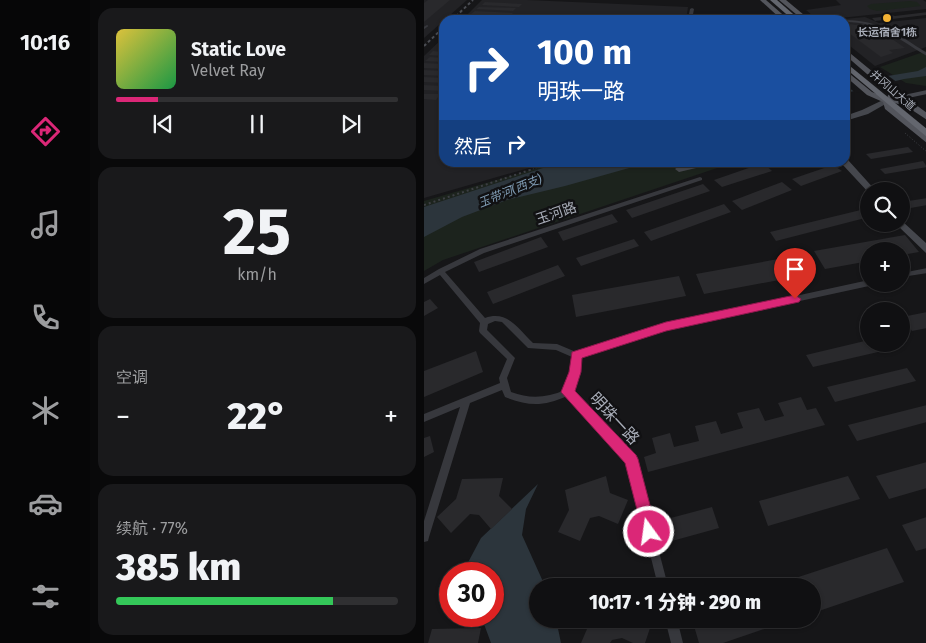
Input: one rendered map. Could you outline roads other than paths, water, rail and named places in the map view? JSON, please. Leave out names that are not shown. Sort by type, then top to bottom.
[{"type":"highway","points":[[772,0],[789,15]]},
{"type":"highway","name":"井冈山大道","points":[[850,64],[865,75],[875,91],[889,97],[926,129]]},
{"type":"highway","name":"井冈山大道","points":[[850,67],[865,75]]},
{"type":"highway","name":"井冈山大道","points":[[889,97],[926,134]]},
{"type":"main road","points":[[763,0],[780,15]]},
{"type":"main road","points":[[782,0],[801,15]]},
{"type":"main road","points":[[850,57],[865,75],[889,97],[909,104],[926,118]]},
{"type":"main road","points":[[850,76],[875,91]]},
{"type":"main road","points":[[889,97],[888,107],[926,141]]},
{"type":"street","points":[[691,15],[692,9]]},
{"type":"street","points":[[850,20],[860,19],[886,28],[926,55]]},
{"type":"street","points":[[850,118],[865,112],[889,97],[926,92]]},
{"type":"street","points":[[679,169],[690,167]]},
{"type":"street","points":[[850,167],[864,182]]},
{"type":"street","name":"玉河路","points":[[424,281],[440,271],[482,252],[700,179]]},
{"type":"street","points":[[908,232],[926,251]]},
{"type":"street","points":[[910,273],[926,270]]},
{"type":"street","points":[[440,271],[484,322],[483,330],[511,358],[503,378],[508,394],[522,401],[546,400],[568,392],[575,372],[576,355]]},
{"type":"street","points":[[484,322],[495,318],[504,320],[531,346],[557,347],[576,355],[666,327],[860,284]]},
{"type":"street","points":[[424,418],[505,384]]},
{"type":"street","name":"明珠一路","points":[[568,392],[631,459],[661,578]]},
{"type":"street","points":[[424,537],[466,401]]},
{"type":"street","points":[[673,628],[677,643]]},
{"type":"water","points":[[926,67],[926,76],[904,79],[850,92],[850,82],[918,71]]},
{"type":"water","name":"玉带河(西支)","points":[[546,167],[633,167],[507,200],[462,217],[424,237],[424,207]]},
{"type":"water","points":[[538,484],[526,509],[522,535],[541,578],[529,578],[529,628],[558,628],[561,643],[491,643],[485,627],[504,627],[504,562],[468,562],[481,538]]},
{"type":"railway","points":[[457,15],[473,0]]},
{"type":"railway","points":[[424,46],[439,32]]},
{"type":"place","name":"长运宿舍1栋","points":[[887,18]]}]
